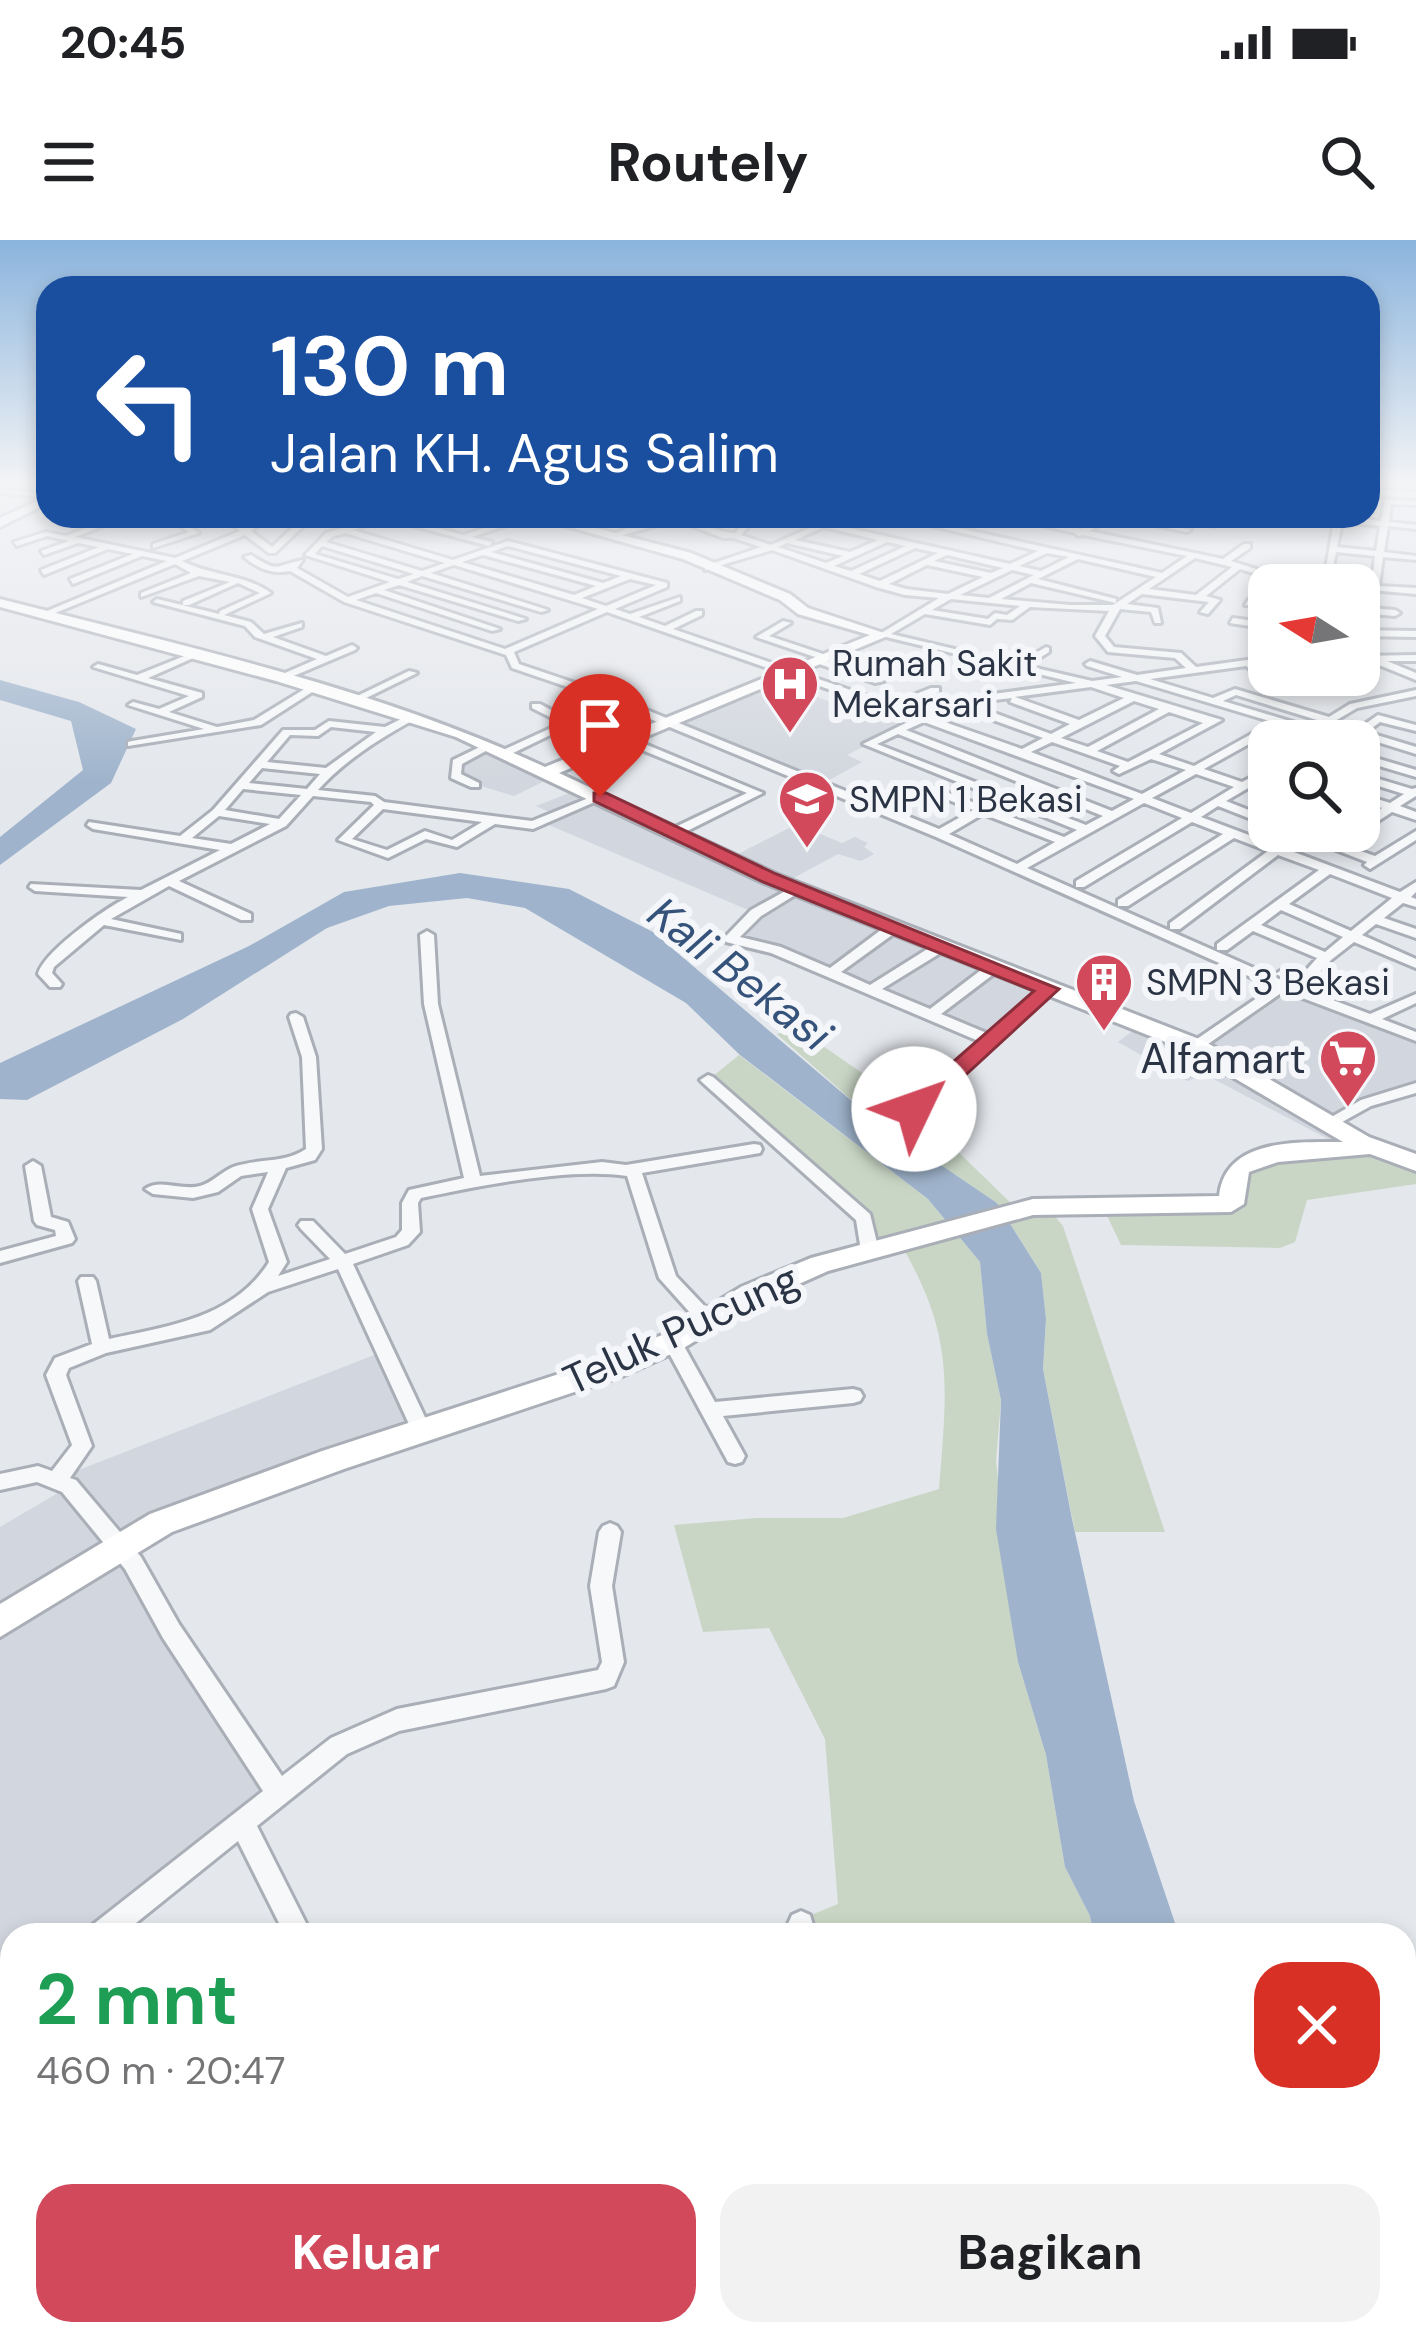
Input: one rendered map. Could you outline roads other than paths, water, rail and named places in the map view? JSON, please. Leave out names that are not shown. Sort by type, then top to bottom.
[{"type":"street","points":[[40,616],[117,584]]},
{"type":"street","points":[[144,595],[170,584]]},
{"type":"street","points":[[186,603],[230,584]]},
{"type":"street","points":[[223,614],[267,595],[245,584]]},
{"type":"street","points":[[319,584],[347,600],[509,651],[664,586],[658,584]]},
{"type":"street","points":[[347,600],[392,584]]},
{"type":"street","points":[[405,584],[520,619]]},
{"type":"street","points":[[460,584],[544,610]]},
{"type":"street","points":[[528,584],[1023,753],[1248,841]]},
{"type":"street","points":[[599,584],[604,586]]},
{"type":"street","points":[[469,640],[608,584]]},
{"type":"street","points":[[751,584],[785,597],[803,611],[883,635],[1092,683],[1213,723]]},
{"type":"street","points":[[547,772],[883,635],[975,584]]},
{"type":"street","points":[[987,602],[1022,584]]},
{"type":"street","points":[[1047,584],[1119,606]]},
{"type":"street","points":[[1100,584],[1216,600],[1205,612]]},
{"type":"street","points":[[1151,584],[1119,606],[1100,636],[1111,650],[1159,650],[1181,656],[1194,671]]},
{"type":"street","points":[[1199,597],[1215,584]]},
{"type":"street","points":[[1375,584],[1375,589],[1416,591]]},
{"type":"street","points":[[879,585],[944,599],[1030,609],[1119,606],[1155,610],[1158,621]]},
{"type":"street","points":[[194,586],[157,602],[248,624],[265,637],[323,658]]},
{"type":"street","points":[[919,615],[990,622],[995,616],[1009,618],[1030,609],[1062,588]]},
{"type":"street","points":[[375,590],[495,629]]},
{"type":"street","points":[[1070,608],[1090,595]]},
{"type":"street","points":[[631,617],[676,599]]},
{"type":"street","points":[[0,603],[356,699],[498,750],[796,889],[1196,1046],[1365,1143],[1416,1163]]},
{"type":"street","points":[[1380,612],[1395,613]]},
{"type":"street","points":[[666,629],[699,613]]},
{"type":"street","points":[[919,615],[1002,634]]},
{"type":"street","points":[[1233,621],[1248,623]]},
{"type":"street","points":[[787,623],[761,637],[879,681]]},
{"type":"street","points":[[265,637],[298,625]]},
{"type":"street","points":[[1380,635],[1416,634]]},
{"type":"street","points":[[281,678],[352,647]]},
{"type":"street","points":[[1019,668],[1046,650]]},
{"type":"street","points":[[509,651],[515,666],[1022,866],[1283,986],[1416,1037]]},
{"type":"street","points":[[141,677],[195,655]]},
{"type":"street","points":[[1380,659],[1416,658]]},
{"type":"street","points":[[1088,830],[868,744],[956,704],[1248,663]]},
{"type":"street","points":[[1090,664],[1275,720]]},
{"type":"street","points":[[1380,664],[1416,677]]},
{"type":"street","points":[[98,667],[197,694],[163,711]]},
{"type":"street","points":[[356,699],[412,673]]},
{"type":"street","points":[[266,719],[314,687]]},
{"type":"street","points":[[892,707],[935,690]]},
{"type":"street","points":[[1051,692],[1076,699]]},
{"type":"street","points":[[1215,701],[1235,692],[1330,721],[1354,706],[1416,693]]},
{"type":"street","points":[[965,782],[1133,697]]},
{"type":"street","points":[[1009,698],[1079,724]]},
{"type":"street","points":[[956,704],[1129,766]]},
{"type":"street","points":[[1092,704],[1108,710]]},
{"type":"street","points":[[133,705],[218,730]]},
{"type":"street","points":[[475,784],[455,776],[457,762],[570,723],[536,706]]},
{"type":"street","points":[[1089,751],[1168,708]]},
{"type":"street","points":[[1100,781],[1236,708]]},
{"type":"street","points":[[55,984],[45,974],[47,964],[100,920],[282,823],[328,772],[411,717]]},
{"type":"street","points":[[1414,726],[1378,718],[1359,733],[1416,751]]},
{"type":"street","points":[[132,744],[266,719],[279,720],[269,731],[318,733],[328,724],[385,730]]},
{"type":"street","points":[[896,730],[1113,816]]},
{"type":"street","points":[[184,839],[217,812],[287,732]]},
{"type":"street","points":[[624,739],[757,793],[675,832]]},
{"type":"street","points":[[1022,866],[1248,740]]},
{"type":"street","points":[[314,741],[330,743]]},
{"type":"street","points":[[346,744],[362,746]]},
{"type":"street","points":[[1151,755],[1243,786]]},
{"type":"street","points":[[1380,763],[1416,774]]},
{"type":"street","points":[[257,764],[328,772]]},
{"type":"street","points":[[1380,782],[1414,792]]},
{"type":"street","points":[[1080,884],[1248,783]]},
{"type":"street","points":[[238,785],[375,799],[380,805],[538,824],[600,797]]},
{"type":"street","points":[[936,791],[1065,842]]},
{"type":"street","points":[[1380,813],[1414,792]]},
{"type":"street","points":[[1217,802],[1248,811]]},
{"type":"street","points":[[1380,803],[1416,816]]},
{"type":"street","points":[[380,805],[344,840],[388,854],[425,835],[453,844],[493,820]]},
{"type":"street","points":[[940,834],[982,809]]},
{"type":"street","points":[[217,812],[282,823]]},
{"type":"street","points":[[93,825],[236,849]]},
{"type":"street","points":[[1124,903],[1231,834]]},
{"type":"street","points":[[1352,879],[1416,835]]},
{"type":"street","points":[[1175,926],[1274,852]]},
{"type":"street","points":[[1278,852],[1416,903]]},
{"type":"street","points":[[1351,852],[1376,861]]},
{"type":"street","points":[[1022,866],[1080,884],[1299,981],[1416,886]]},
{"type":"street","points":[[1222,947],[1328,870]]},
{"type":"street","points":[[169,881],[246,916]]},
{"type":"street","points":[[35,887],[142,894]]},
{"type":"street","points":[[796,889],[756,913],[731,939],[767,947],[990,1040]]},
{"type":"street","points":[[1281,905],[1416,964]]},
{"type":"street","points":[[100,920],[176,937]]},
{"type":"street","points":[[1376,920],[1416,934]]},
{"type":"street","points":[[1252,926],[1326,957]]},
{"type":"street","points":[[831,973],[894,927]]},
{"type":"street","points":[[427,935],[431,1004],[473,1182]]},
{"type":"street","points":[[871,990],[942,946]]},
{"type":"street","points":[[930,1016],[994,967]]},
{"type":"street","points":[[1196,1046],[1283,986]]},
{"type":"street","points":[[914,1109],[1048,989]]},
{"type":"street","points":[[1369,1020],[1416,998]]},
{"type":"street","points":[[153,1190],[202,1192],[237,1171],[309,1156],[314,1149],[309,1057],[296,1016]]},
{"type":"street","points":[[708,1080],[864,1218],[870,1251]]},
{"type":"street","points":[[1329,1123],[1367,1102],[1416,1088]]},
{"type":"street","name":"Teluk Pucung","points":[[0,1622],[161,1523],[612,1368],[672,1342],[751,1294],[820,1264],[1033,1207],[1231,1204],[1236,1171],[1243,1163],[1266,1156],[1360,1150],[1365,1143]]},
{"type":"street","points":[[58,1478],[82,1446],[58,1369],[70,1357],[203,1324],[262,1288],[406,1239],[415,1194],[473,1182],[602,1167],[628,1170],[754,1149]]},
{"type":"street","points":[[262,1288],[278,1262],[260,1209],[279,1165]]},
{"type":"street","points":[[0,1257],[66,1239],[62,1226],[43,1221],[33,1166]]},
{"type":"street","points":[[628,1170],[638,1178],[668,1277],[707,1321]]},
{"type":"street","points":[[307,1226],[344,1263],[422,1430]]},
{"type":"street","points":[[87,1280],[102,1348]]},
{"type":"street","points":[[672,1342],[735,1456]]},
{"type":"street","points":[[713,1410],[853,1396]]},
{"type":"street","points":[[0,1482],[28,1473],[58,1478],[120,1546],[280,1795]]},
{"type":"street","points":[[116,1923],[339,1746],[398,1720],[606,1679],[614,1662],[601,1586],[610,1532]]},
{"type":"street","points":[[243,1825],[293,1923]]},
{"type":"water","points":[[0,680],[79,702],[136,729],[111,783],[0,865],[0,837],[83,770],[71,721],[0,700]]},
{"type":"water","points":[[460,873],[569,889],[653,932],[873,1119],[997,1203],[1041,1273],[1046,1319],[1043,1369],[1072,1519],[1134,1801],[1175,1923],[1091,1923],[1065,1867],[1046,1755],[1018,1662],[996,1529],[1001,1400],[987,1334],[980,1262],[928,1199],[740,1055],[686,1003],[525,908],[467,898],[389,906],[327,928],[183,1019],[27,1100],[0,1099],[0,1063],[249,946],[344,892]]},
{"type":"place","name":"Rumah Sakit Mekarsari","points":[[790,735]]},
{"type":"place","name":"SMPN 1 Bekasi","points":[[807,850]]},
{"type":"place","name":"SMPN 3 Bekasi","points":[[1104,1033]]},
{"type":"place","name":"Alfamart","points":[[1348,1109]]},
{"type":"water label","name":"Kali Bekasi","points":[[740,974]]}]
